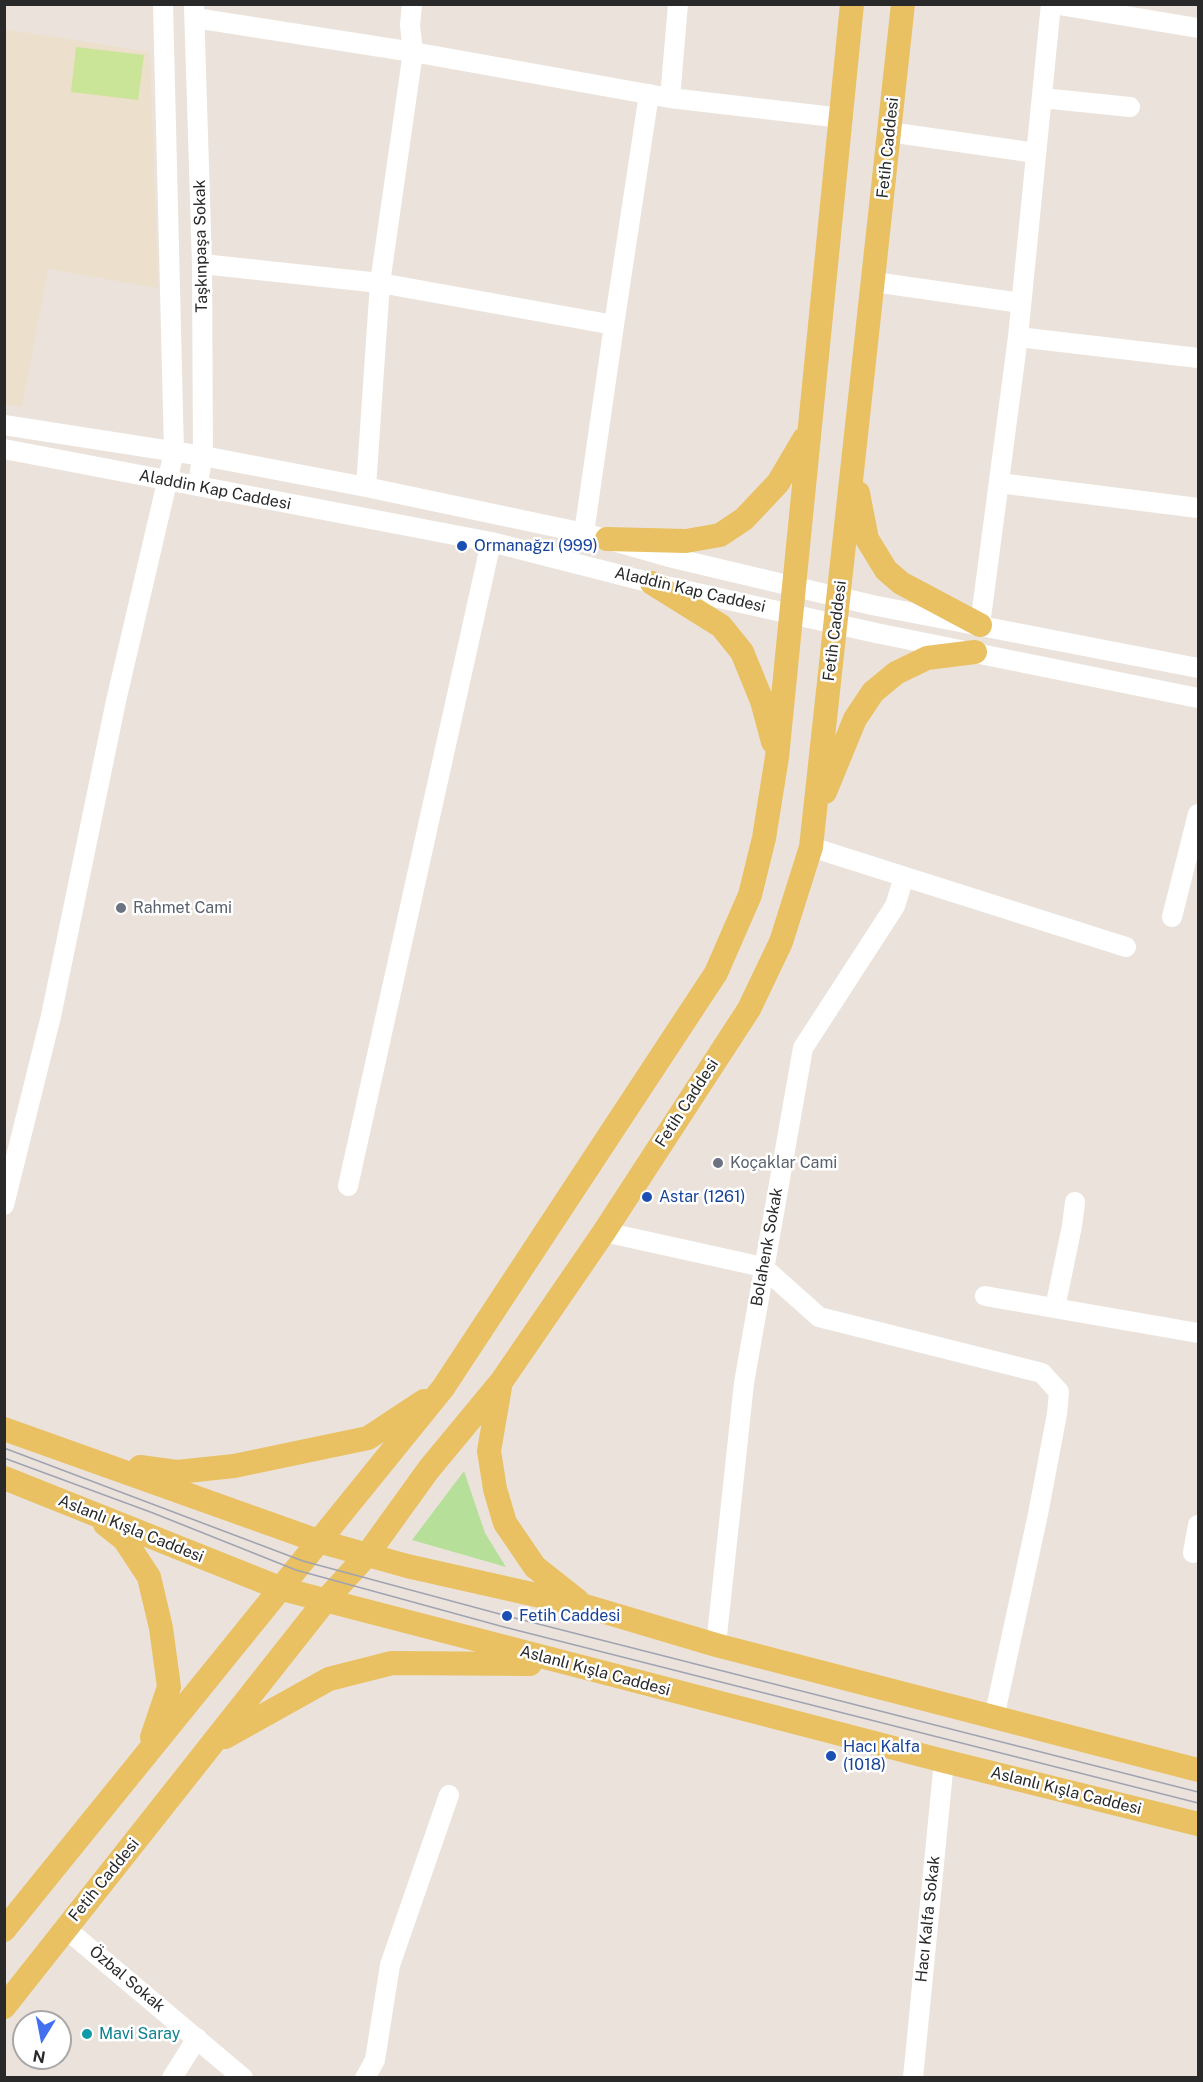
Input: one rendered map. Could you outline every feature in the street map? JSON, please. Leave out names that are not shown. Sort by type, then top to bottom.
[{"type":"main road","points":[[4,1930],[148,1749],[282,1589],[318,1541],[443,1389],[716,973],[750,895],[764,838],[777,757],[852,4]]},
{"type":"main road","name":"Fetih Caddesi","points":[[4,2007],[325,1601],[367,1555],[429,1469],[501,1382],[604,1232],[748,1008],[781,942],[811,847],[903,4]]},
{"type":"main road","points":[[607,539],[686,541],[720,535],[744,519],[778,483],[809,429]]},
{"type":"main road","points":[[853,465],[867,539],[886,570],[901,584],[980,625]]},
{"type":"main road","points":[[652,583],[721,626],[742,652],[762,701],[777,757]]},
{"type":"main road","points":[[814,816],[855,719],[873,692],[896,673],[927,658],[975,652]]},
{"type":"main road","points":[[501,1382],[489,1451],[495,1489],[505,1523],[535,1567],[585,1606]]},
{"type":"main road","points":[[95,1461],[177,1472],[234,1466],[295,1455],[368,1438],[443,1389]]},
{"type":"main road","points":[[4,1429],[318,1541],[367,1555],[585,1606],[716,1645],[1198,1770]]},
{"type":"main road","name":"Aslanlı Kışla Caddesi","points":[[4,1478],[84,1508],[282,1589],[944,1761],[1198,1824]]},
{"type":"main road","points":[[84,1508],[124,1539],[149,1577],[161,1628],[169,1687],[148,1749]]},
{"type":"main road","points":[[215,1742],[328,1679],[392,1663],[572,1665]]},
{"type":"street","points":[[4,1205],[51,1016],[116,701],[174,452],[163,4]]},
{"type":"street","points":[[366,487],[380,283],[413,52],[410,25],[412,4]]},
{"type":"street","points":[[670,98],[678,4]]},
{"type":"street","points":[[980,625],[1022,303],[1052,4],[1198,28]]},
{"type":"street","points":[[194,11],[670,98],[842,118]]},
{"type":"street","name":"Taşkınpaşa Sokak","points":[[194,11],[202,264],[203,456],[197,486]]},
{"type":"street","points":[[584,533],[648,94]]},
{"type":"street","points":[[1042,98],[1130,107]]},
{"type":"street","points":[[889,132],[1036,153]]},
{"type":"street","points":[[202,264],[380,283],[614,325]]},
{"type":"street","points":[[874,282],[1022,303]]},
{"type":"street","points":[[1018,337],[1198,358]]},
{"type":"street","name":"Aladdin Kap Caddesi","points":[[4,425],[203,456],[366,487],[584,533],[839,597],[1198,668]]},
{"type":"street","name":"Aladdin Kap Caddesi","points":[[4,449],[491,542],[652,583],[792,614],[1198,698]]},
{"type":"street","points":[[999,483],[1198,508]]},
{"type":"street","points":[[348,1186],[491,542]]},
{"type":"street","points":[[1172,917],[1198,814]]},
{"type":"street","points":[[811,847],[1126,947]]},
{"type":"street","name":"Bolahenk Sokak","points":[[716,1645],[744,1383],[803,1048],[895,906],[904,877]]},
{"type":"street","points":[[1055,1308],[1075,1202]]},
{"type":"street","points":[[604,1232],[763,1267],[819,1317],[1042,1373],[1059,1392],[1058,1414],[994,1718]]},
{"type":"street","points":[[985,1296],[1198,1333]]},
{"type":"street","points":[[1193,1552],[1198,1525]]},
{"type":"street","name":"Hacı Kalfa Sokak","points":[[913,2078],[944,1761]]},
{"type":"street","points":[[365,2078],[375,2060],[390,1965],[449,1796]]},
{"type":"street","name":"Özbal Sokak","points":[[65,1928],[243,2078]]},
{"type":"street","points":[[172,2078],[196,2038]]},
{"type":"shaded area","points":[[4,29],[150,52],[158,288],[48,269],[22,407],[4,404]]},
{"type":"green space","points":[[76,47],[144,55],[138,100],[71,92]]},
{"type":"green space","points":[[464,1471],[485,1533],[506,1567],[412,1540]]},
{"type":"tram line","points":[[4,1448],[303,1561],[507,1616],[1198,1792]]},
{"type":"tram line","points":[[4,1458],[153,1513],[296,1570],[504,1627],[1198,1803]]},
{"type":"place","name":"Ormanağzı (999)","points":[[462,546]]},
{"type":"place","name":"Rahmet Cami","points":[[121,908]]},
{"type":"place","name":"Koçaklar Cami","points":[[718,1163]]},
{"type":"place","name":"Astar (1261)","points":[[647,1197]]},
{"type":"place","name":"Fetih Caddesi","points":[[507,1616]]},
{"type":"place","name":"Hacı Kalfa (1018)","points":[[831,1756]]},
{"type":"place","name":"Mavi Saray","points":[[87,2034]]}]
